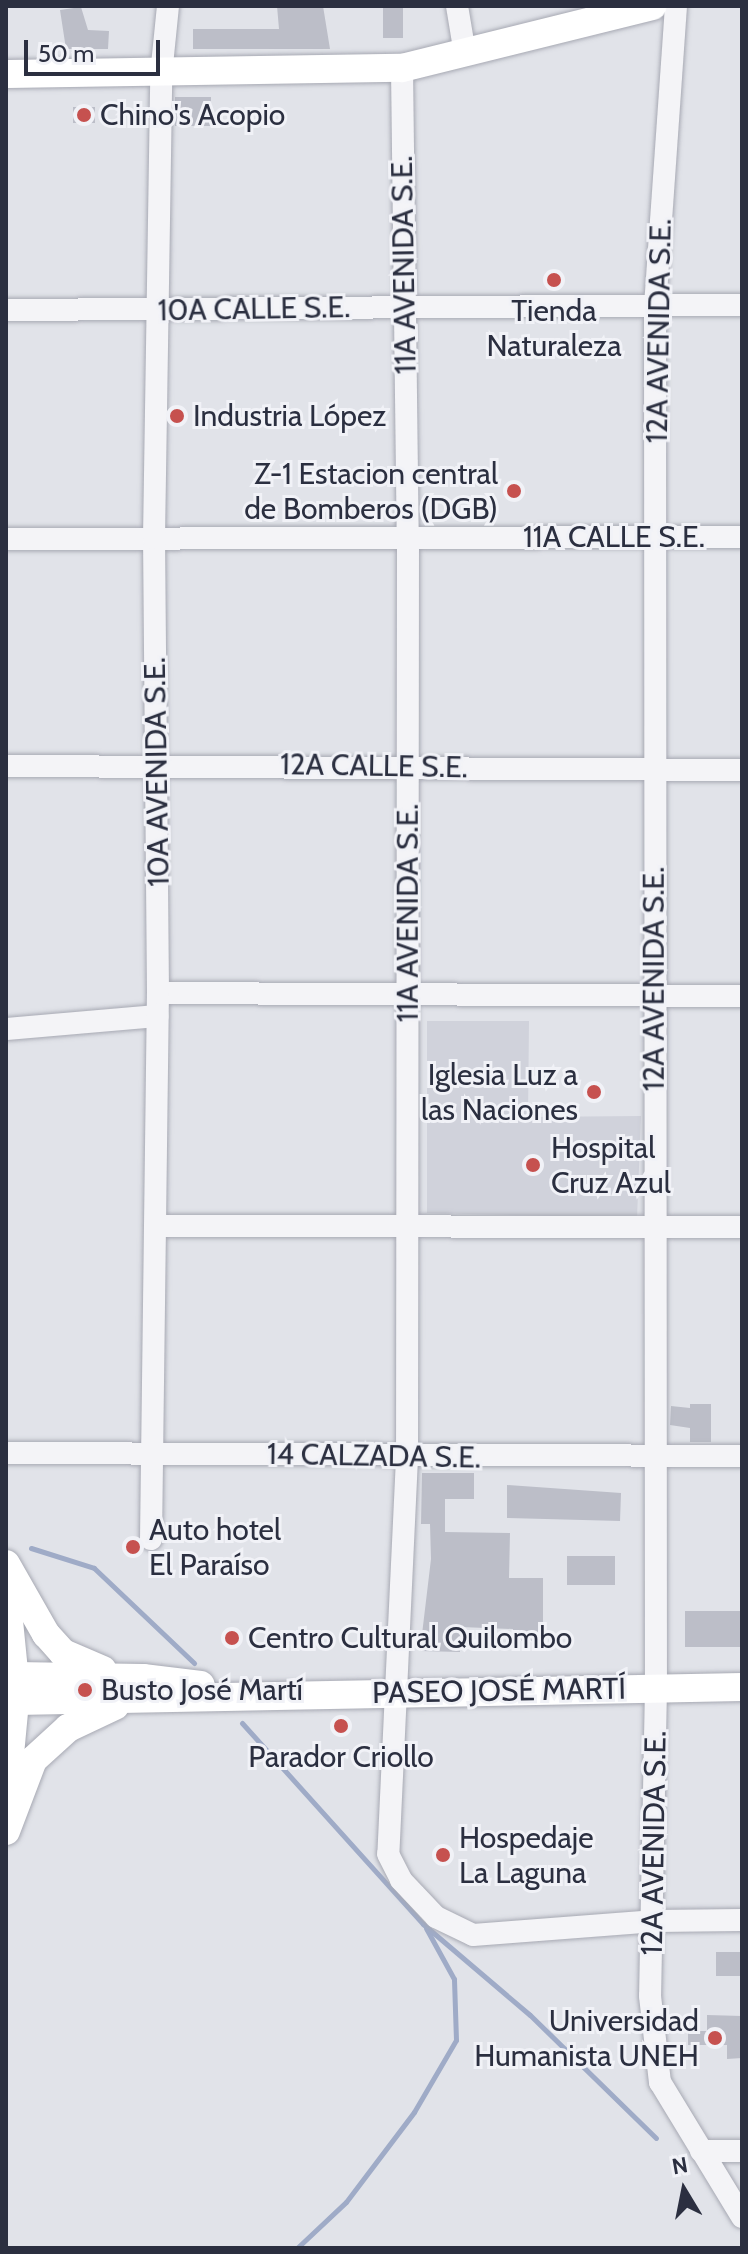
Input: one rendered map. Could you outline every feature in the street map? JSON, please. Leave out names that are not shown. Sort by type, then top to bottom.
[{"type":"main road","points":[[6,74],[161,75],[402,68],[652,6]]},
{"type":"main road","points":[[6,1564],[25,1603],[63,1653],[88,1668],[143,1678]]},
{"type":"main road","points":[[6,1591],[15,1689],[6,1796]]},
{"type":"main road","name":"PASEO JOSÉ MARTÍ","points":[[15,1689],[143,1678],[257,1694]]},
{"type":"main road","name":"PASEO JOSÉ MARTÍ","points":[[15,1689],[126,1701],[257,1694],[742,1687]]},
{"type":"main road","points":[[6,1831],[33,1760],[48,1744],[91,1714],[126,1701]]},
{"type":"street","name":"10A AVENIDA S.E.","points":[[151,1539],[158,993],[154,538],[161,311],[161,75],[168,6]]},
{"type":"street","points":[[457,6],[465,54]]},
{"type":"street","name":"12A AVENIDA S.E.","points":[[676,6],[655,305],[657,536],[653,1456],[656,1687],[655,1921],[650,1996],[660,2082],[742,2217]]},
{"type":"street","name":"11A AVENIDA S.E.","points":[[402,68],[409,766],[407,1458],[399,1694],[388,1854],[401,1880],[436,1917],[473,1935],[655,1921]]},
{"type":"street","name":"10A CALLE S.E.","points":[[6,310],[742,305]]},
{"type":"street","name":"11A CALLE S.E.","points":[[6,539],[742,537]]},
{"type":"street","name":"12A CALLE S.E.","points":[[6,766],[158,764],[742,770]]},
{"type":"street","points":[[158,993],[742,996]]},
{"type":"street","points":[[6,1029],[157,1016]]},
{"type":"street","points":[[157,1226],[408,1224],[742,1227]]},
{"type":"street","name":"14 CALZADA S.E.","points":[[6,1453],[407,1458],[742,1456]]},
{"type":"street","points":[[655,1921],[742,1920]]},
{"type":"street","points":[[701,2151],[742,2151]]},
{"type":"shaded area","name":"Hospital Cruz Azul","points":[[427,1021],[529,1021],[528,1117],[641,1116],[637,1218],[427,1213]]},
{"type":"building","points":[[277,6],[323,6],[330,49],[193,49],[193,29],[279,29]]},
{"type":"building","points":[[383,6],[403,6],[403,38],[383,38]]},
{"type":"building","points":[[81,7],[88,30],[109,31],[108,49],[66,49],[60,10]]},
{"type":"building","points":[[175,97],[211,97],[211,126],[175,126]]},
{"type":"building","name":"Chino's Acopio","points":[[73,107],[95,107],[95,123],[73,123]]},
{"type":"building","points":[[690,1404],[711,1404],[711,1442],[690,1442],[690,1428],[670,1425],[671,1406],[690,1408]]},
{"type":"building","points":[[422,1473],[474,1473],[474,1499],[445,1499],[445,1532],[510,1533],[509,1578],[543,1578],[543,1641],[513,1641],[513,1629],[461,1627],[460,1652],[420,1651],[431,1559],[430,1524],[421,1524]]},
{"type":"building","points":[[507,1485],[621,1493],[620,1521],[507,1518]]},
{"type":"building","points":[[567,1556],[615,1556],[615,1585],[567,1585]]},
{"type":"building","points":[[685,1611],[742,1611],[742,1647],[685,1647]]},
{"type":"building","points":[[716,1952],[742,1952],[742,1976],[716,1976]]},
{"type":"building","name":"Universidad Humanista UNEH","points":[[707,2015],[742,2016],[742,2058],[727,2059],[727,2045],[688,2045],[688,2031],[707,2031]]},
{"type":"waterway","points":[[31,1548],[94,1568],[194,1663]]},
{"type":"waterway","points":[[242,1723],[423,1924],[530,2015],[656,2138]]},
{"type":"waterway","points":[[297,2248],[346,2202],[414,2112],[456,2040],[454,1979],[426,1928]]},
{"type":"place","name":"Chino's Acopio","points":[[84,115]]},
{"type":"place","name":"Tienda Naturaleza","points":[[554,280]]},
{"type":"place","name":"Industria López","points":[[177,416]]},
{"type":"place","name":"Z-1 Estacion central de Bomberos (DGB)","points":[[514,491]]},
{"type":"place","name":"Iglesia Luz a las Naciones","points":[[594,1092]]},
{"type":"place","name":"Hospital Cruz Azul","points":[[533,1165]]},
{"type":"place","name":"Auto hotel El Paraíso","points":[[133,1547]]},
{"type":"place","name":"Centro Cultural Quilombo","points":[[232,1638]]},
{"type":"place","name":"Busto José Martí","points":[[85,1690]]},
{"type":"place","name":"Parador Criollo","points":[[341,1726]]},
{"type":"place","name":"Hospedaje La Laguna","points":[[443,1855]]},
{"type":"place","name":"Universidad Humanista UNEH","points":[[715,2038]]}]
